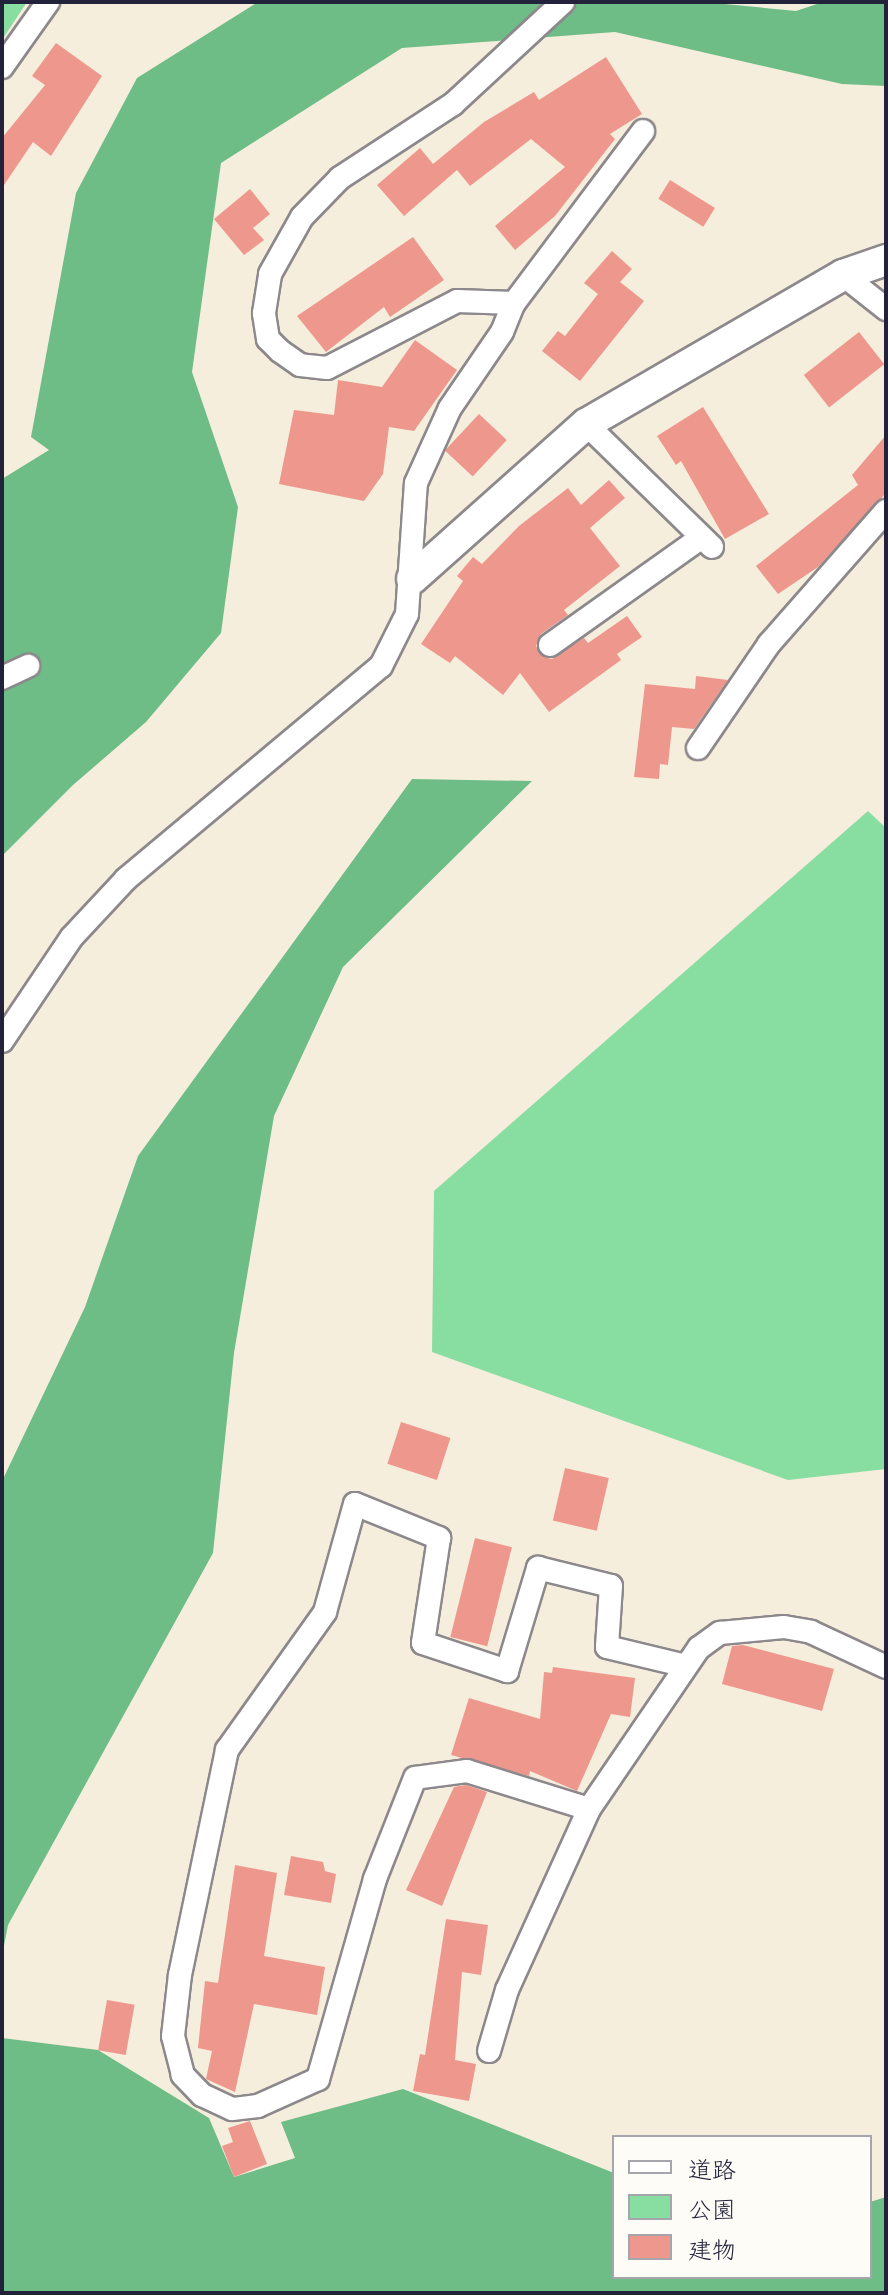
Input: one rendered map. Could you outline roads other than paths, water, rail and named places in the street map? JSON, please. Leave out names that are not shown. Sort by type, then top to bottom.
[{"type":"street","points":[[2,67],[48,2]]},
{"type":"street","points":[[514,303],[457,301],[327,368],[300,365],[280,351],[268,339],[264,313],[270,274],[302,217],[321,197],[340,178],[453,104],[563,2]]},
{"type":"street","points":[[2,1041],[72,937],[126,879],[381,666],[407,614],[412,579],[416,483],[450,408],[502,332],[514,303],[643,131]]},
{"type":"street","points":[[412,579],[586,424],[843,275],[886,260]]},
{"type":"street","points":[[843,275],[886,309]]},
{"type":"street","points":[[550,645],[707,543],[586,424]]},
{"type":"street","points":[[698,748],[769,644],[886,511]]},
{"type":"street","points":[[2,678],[28,666]]},
{"type":"street","points":[[589,1809],[467,1771],[415,1778],[375,1879],[318,2079],[258,2106],[232,2109],[202,2095],[183,2075],[173,2036],[180,1975],[227,1750],[325,1612],[355,1504],[439,1538],[423,1643],[507,1671],[538,1568],[611,1586],[607,1647],[686,1666]]},
{"type":"street","points":[[489,2051],[507,1990],[589,1809],[699,1648],[720,1633],[784,1627],[811,1632],[886,1667]]}]
